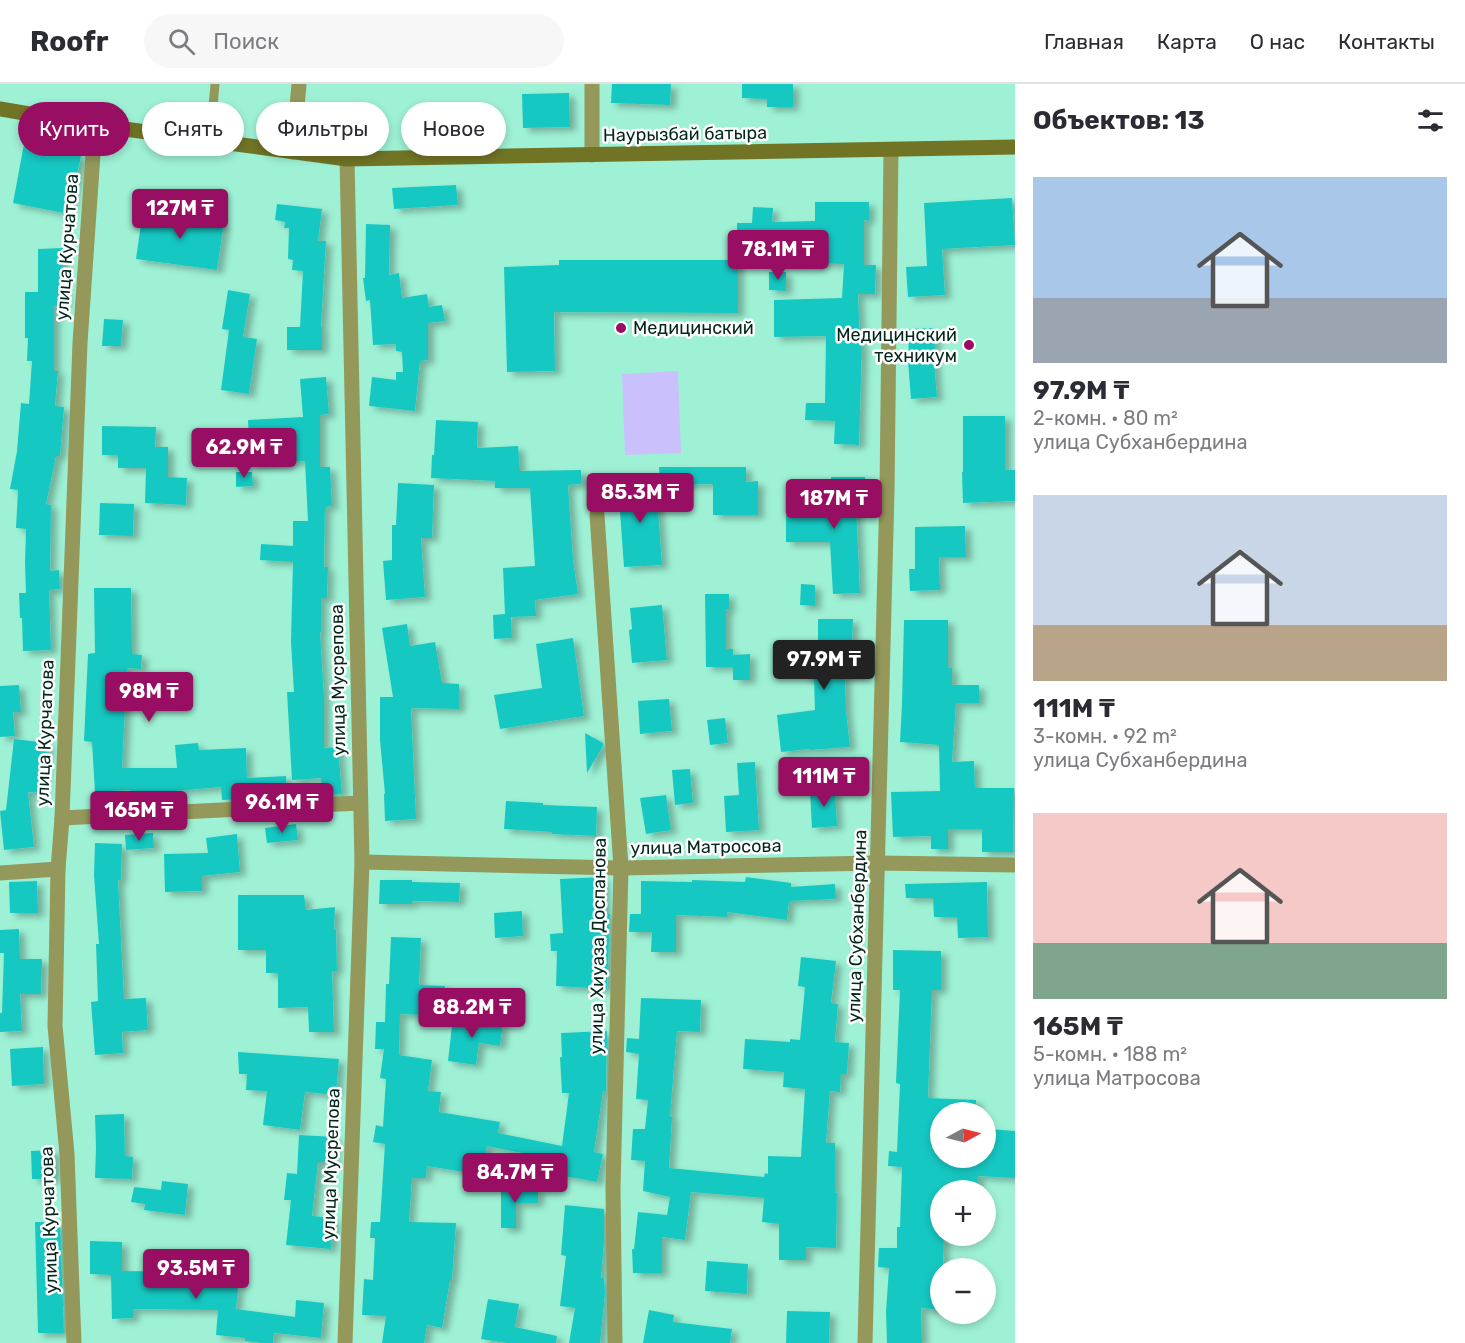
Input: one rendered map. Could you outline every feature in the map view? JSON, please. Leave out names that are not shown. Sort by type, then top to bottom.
[{"type":"main road","name":"Наурызбай батыра","points":[[0,109],[18,112]]},
{"type":"main road","name":"Наурызбай батыра","points":[[324,156],[347,159],[1015,147]]},
{"type":"street","points":[[297,102],[299,84]]},
{"type":"street","points":[[592,84],[592,155]]},
{"type":"street","name":"улица Субханбердина","points":[[865,1343],[887,491],[891,150]]},
{"type":"street","name":"улица Курчатова","points":[[74,1343],[67,1154],[55,1026],[58,869],[62,818],[80,343],[93,156]]},
{"type":"street","name":"улица Мусрепова","points":[[345,1343],[362,862],[347,159]]},
{"type":"street","name":"улица Хиуаза Доспанова","points":[[597,515],[621,868],[613,1188],[615,1343]]},
{"type":"street","points":[[62,818],[360,802]]},
{"type":"street","name":"улица Матросова","points":[[362,862],[621,868],[878,863],[1015,865]]},
{"type":"street","points":[[0,873],[58,869]]},
{"type":"lane","points":[[213,102],[215,84]]},
{"type":"shaded area","points":[[678,371],[681,453],[625,455],[622,374]]},
{"type":"building","points":[[612,84],[671,84],[670,105],[611,103]]},
{"type":"building","points":[[742,84],[793,84],[793,107],[767,107],[767,99],[742,98]]},
{"type":"building","points":[[569,93],[570,127],[523,128],[522,94]]},
{"type":"building","points":[[22,156],[81,156],[69,214],[13,203]]},
{"type":"building","points":[[456,185],[458,205],[394,209],[392,188]]},
{"type":"building","points":[[1012,198],[1015,245],[942,249],[945,295],[908,297],[906,267],[927,266],[924,203]]},
{"type":"building","points":[[815,202],[869,202],[869,221],[864,220],[864,265],[876,265],[875,294],[858,294],[860,343],[862,343],[859,445],[834,444],[835,421],[805,420],[806,403],[825,403],[826,336],[774,337],[774,300],[842,298],[844,264],[780,263],[779,237],[737,234],[737,223],[752,223],[753,207],[773,208],[772,222],[815,221]]},
{"type":"building","points":[[277,204],[322,209],[318,241],[326,241],[321,327],[322,350],[287,350],[287,327],[300,327],[303,271],[292,270],[293,260],[288,259],[289,228],[284,228],[285,222],[275,220]]},
{"type":"building","points":[[143,210],[224,222],[217,270],[136,259]]},
{"type":"building","points":[[366,224],[390,225],[389,275],[399,273],[402,298],[427,294],[429,307],[442,305],[445,321],[428,323],[428,360],[420,361],[415,411],[369,406],[372,377],[396,380],[396,372],[403,372],[402,352],[396,351],[396,344],[373,345],[370,300],[366,301],[363,278],[365,278]]},
{"type":"building","points":[[63,248],[65,305],[54,305],[54,371],[58,371],[55,406],[64,407],[60,456],[56,456],[46,504],[51,505],[50,571],[59,570],[60,589],[49,590],[51,650],[23,651],[19,593],[26,593],[26,529],[16,528],[18,490],[10,489],[17,451],[21,403],[29,404],[32,361],[27,361],[25,292],[38,292],[38,249]]},
{"type":"building","points":[[559,260],[738,260],[738,313],[554,312],[555,371],[507,372],[504,267],[559,265]]},
{"type":"building","points":[[769,272],[786,272],[786,291],[769,290]]},
{"type":"building","points":[[228,290],[250,294],[243,337],[257,339],[249,394],[221,390],[229,330],[222,329]]},
{"type":"building","points":[[104,319],[123,320],[121,346],[102,346]]},
{"type":"building","points":[[934,328],[935,350],[933,350],[937,397],[911,399],[908,329]]},
{"type":"building","points":[[326,377],[329,414],[320,415],[320,467],[330,467],[332,506],[325,507],[324,567],[328,567],[327,598],[321,598],[324,748],[338,747],[342,794],[322,795],[321,778],[292,780],[287,692],[294,692],[291,642],[293,562],[260,560],[261,544],[293,546],[293,521],[308,521],[305,461],[250,465],[248,420],[303,417],[300,379]]},
{"type":"building","points":[[963,416],[1005,416],[1005,470],[1015,470],[1015,501],[963,503]]},
{"type":"building","points":[[436,420],[478,422],[477,448],[518,446],[520,471],[581,470],[581,484],[568,485],[573,560],[578,594],[535,600],[536,616],[511,617],[512,638],[494,639],[493,615],[505,614],[503,568],[535,566],[530,488],[495,488],[495,481],[431,478]]},
{"type":"building","points":[[102,426],[156,427],[155,447],[168,447],[168,477],[187,478],[186,505],[145,503],[146,468],[118,468],[118,455],[102,455]]},
{"type":"building","points":[[659,467],[746,467],[746,482],[758,481],[758,515],[713,515],[713,484],[660,485]]},
{"type":"building","points":[[236,472],[252,472],[253,486],[236,487]]},
{"type":"building","points":[[831,477],[865,477],[865,504],[856,504],[860,593],[833,594],[830,542],[786,542],[786,515],[797,516],[797,505],[831,505]]},
{"type":"building","points":[[656,481],[662,565],[624,567],[618,484]]},
{"type":"building","points":[[398,483],[434,485],[432,538],[421,538],[425,597],[386,600],[383,561],[392,560],[392,525],[396,525]]},
{"type":"building","points":[[100,503],[134,504],[133,536],[99,535]]},
{"type":"building","points":[[965,526],[966,557],[939,557],[940,590],[910,591],[909,569],[915,569],[915,527]]},
{"type":"building","points":[[801,584],[815,585],[815,606],[800,605]]},
{"type":"building","points":[[94,588],[131,588],[132,654],[142,655],[141,669],[127,668],[122,768],[177,768],[175,745],[198,743],[199,750],[246,748],[247,778],[286,776],[287,797],[222,800],[221,787],[153,793],[153,796],[130,796],[130,790],[95,792],[92,742],[84,741],[88,654],[95,653]]},
{"type":"building","points":[[705,594],[729,594],[729,610],[726,609],[726,649],[733,649],[733,655],[750,654],[750,680],[733,680],[733,667],[706,667]]},
{"type":"building","points":[[662,605],[667,660],[632,663],[630,608]]},
{"type":"building","points":[[818,619],[853,619],[852,645],[860,644],[861,674],[845,675],[850,747],[781,752],[777,715],[815,710],[814,679],[805,679],[804,647],[818,646]]},
{"type":"building","points":[[904,620],[948,620],[948,668],[952,668],[952,685],[979,685],[979,703],[956,703],[952,762],[974,761],[975,788],[1014,788],[1013,852],[982,852],[982,829],[948,829],[948,849],[931,849],[931,836],[893,837],[891,792],[940,791],[939,745],[900,742]]},
{"type":"building","points":[[407,624],[410,646],[435,642],[442,683],[459,684],[459,709],[411,708],[416,819],[385,821],[380,697],[393,697],[382,628]]},
{"type":"building","points":[[573,638],[584,716],[500,729],[494,695],[542,688],[536,644]]},
{"type":"building","points":[[19,685],[21,712],[13,712],[15,736],[0,737],[0,686]]},
{"type":"building","points":[[669,699],[672,731],[640,734],[638,701]]},
{"type":"building","points":[[725,718],[728,743],[710,745],[707,720]]},
{"type":"building","points":[[585,733],[603,743],[587,773]]},
{"type":"building","points":[[14,739],[48,743],[42,793],[28,792],[34,847],[4,850],[0,811],[6,810]]},
{"type":"building","points":[[755,762],[759,830],[726,832],[724,796],[739,795],[737,763]]},
{"type":"building","points":[[690,769],[693,803],[675,805],[672,770]]},
{"type":"building","points":[[835,789],[837,826],[812,828],[810,791]]},
{"type":"building","points":[[666,795],[671,830],[646,834],[640,798]]},
{"type":"building","points":[[506,801],[597,807],[596,836],[504,829]]},
{"type":"building","points":[[296,824],[298,840],[267,843],[265,828]]},
{"type":"building","points":[[153,833],[154,848],[126,850],[125,835]]},
{"type":"building","points":[[237,834],[240,872],[202,876],[202,891],[165,892],[164,854],[208,853],[206,838]]},
{"type":"building","points":[[95,843],[122,844],[121,880],[118,880],[124,999],[146,998],[148,1030],[122,1032],[123,1053],[95,1055],[91,1002],[98,1001],[96,944],[99,944],[94,875]]},
{"type":"building","points":[[603,877],[605,914],[610,914],[607,989],[556,986],[557,951],[551,951],[550,934],[563,933],[560,879]]},
{"type":"building","points":[[746,877],[791,883],[791,887],[835,884],[836,899],[789,901],[787,920],[727,912],[727,917],[676,915],[676,952],[651,952],[652,932],[629,932],[630,914],[641,914],[641,881],[745,882]]},
{"type":"building","points":[[380,880],[460,883],[459,902],[412,901],[412,904],[379,904]]},
{"type":"building","points":[[37,881],[38,913],[10,913],[9,882]]},
{"type":"building","points":[[987,882],[988,937],[958,938],[957,917],[934,917],[933,898],[906,898],[905,884]]},
{"type":"building","points":[[238,895],[304,895],[306,910],[335,907],[337,971],[332,971],[334,1032],[309,1032],[308,1007],[278,1008],[278,973],[266,973],[266,950],[238,950]]},
{"type":"building","points":[[522,911],[523,936],[495,938],[494,913]]},
{"type":"building","points":[[19,929],[20,959],[42,959],[41,994],[20,994],[22,1031],[0,1032],[4,953],[0,953],[0,930]]},
{"type":"building","points":[[391,937],[421,938],[419,985],[445,986],[444,1016],[400,1014],[399,1055],[432,1060],[428,1091],[441,1092],[439,1112],[500,1122],[498,1133],[562,1146],[569,1093],[562,1093],[561,1033],[607,1031],[606,1091],[603,1091],[594,1152],[603,1154],[597,1182],[559,1175],[562,1161],[487,1146],[482,1175],[427,1166],[426,1178],[412,1178],[409,1222],[456,1223],[452,1280],[450,1280],[442,1328],[427,1325],[424,1343],[382,1343],[386,1316],[362,1315],[364,1279],[373,1280],[375,1238],[370,1238],[371,1222],[380,1222],[385,1144],[373,1142],[376,1125],[383,1127],[386,1079],[380,1078],[384,1049],[375,1049],[376,1022],[385,1022]]},
{"type":"building","points":[[893,950],[941,951],[941,990],[932,990],[928,1098],[976,1100],[976,1102],[930,1102],[930,1168],[996,1168],[996,1130],[1015,1131],[1015,1178],[978,1176],[978,1180],[930,1180],[930,1246],[944,1246],[943,1258],[930,1258],[930,1309],[921,1308],[922,1343],[887,1343],[886,1312],[889,1268],[878,1267],[879,1248],[897,1248],[897,1227],[900,1227],[902,1167],[888,1166],[889,1151],[897,1152],[900,1084],[896,1083],[900,990],[893,990]]},
{"type":"building","points":[[801,957],[836,961],[831,1003],[838,1004],[835,1042],[849,1043],[847,1074],[841,1074],[840,1092],[830,1091],[826,1143],[835,1143],[836,1248],[806,1247],[806,1260],[779,1260],[779,1224],[762,1222],[764,1198],[691,1192],[685,1240],[662,1237],[662,1273],[633,1273],[632,1249],[634,1249],[638,1212],[667,1215],[670,1197],[643,1191],[645,1161],[631,1160],[633,1129],[645,1129],[648,1100],[636,1099],[639,1054],[626,1052],[627,1038],[639,1039],[641,998],[701,1000],[700,1032],[677,1031],[670,1116],[672,1117],[669,1168],[764,1177],[765,1173],[768,1174],[768,1156],[801,1157],[805,1089],[783,1087],[784,1072],[743,1069],[745,1039],[790,1042],[790,1039],[800,1040],[805,987],[798,986]]},
{"type":"building","points":[[453,1017],[503,1023],[500,1046],[479,1043],[476,1065],[448,1061]]},
{"type":"building","points":[[43,1047],[44,1084],[12,1086],[10,1049]]},
{"type":"building","points":[[238,1052],[339,1059],[336,1095],[305,1092],[300,1130],[263,1125],[267,1091],[246,1090],[247,1074],[239,1074]]},
{"type":"building","points":[[124,1114],[125,1156],[133,1157],[132,1179],[95,1178],[95,1115]]},
{"type":"building","points":[[299,1135],[335,1137],[333,1162],[318,1162],[312,1216],[334,1218],[331,1249],[286,1245],[291,1200],[284,1200],[287,1173],[297,1174]]},
{"type":"building","points":[[54,1150],[55,1179],[32,1179],[31,1151]]},
{"type":"building","points":[[162,1181],[188,1184],[185,1215],[144,1210],[145,1204],[131,1202],[134,1187],[161,1190]]},
{"type":"building","points":[[538,1188],[538,1203],[516,1203],[516,1228],[501,1228],[501,1189]]},
{"type":"building","points":[[565,1205],[604,1209],[601,1278],[604,1278],[605,1293],[600,1343],[569,1343],[575,1308],[560,1306],[566,1256],[561,1255]]},
{"type":"building","points":[[35,1222],[60,1222],[64,1333],[38,1333]]},
{"type":"building","points":[[90,1241],[122,1242],[122,1271],[193,1272],[192,1284],[238,1287],[236,1309],[295,1317],[296,1300],[324,1303],[321,1338],[274,1333],[273,1343],[262,1343],[245,1341],[245,1338],[216,1335],[218,1310],[133,1309],[133,1318],[112,1319],[111,1275],[90,1274]]},
{"type":"building","points":[[707,1261],[748,1264],[747,1294],[705,1291]]},
{"type":"building","points":[[488,1299],[519,1304],[515,1327],[557,1336],[556,1343],[507,1343],[481,1339]]},
{"type":"building","points":[[649,1310],[674,1315],[673,1322],[732,1329],[730,1343],[643,1343]]},
{"type":"building","points":[[787,1311],[830,1312],[829,1343],[786,1343]]},
{"type":"place","name":"Медицинский","points":[[621,328]]},
{"type":"place","name":"Медицинский техникум","points":[[969,345]]}]
